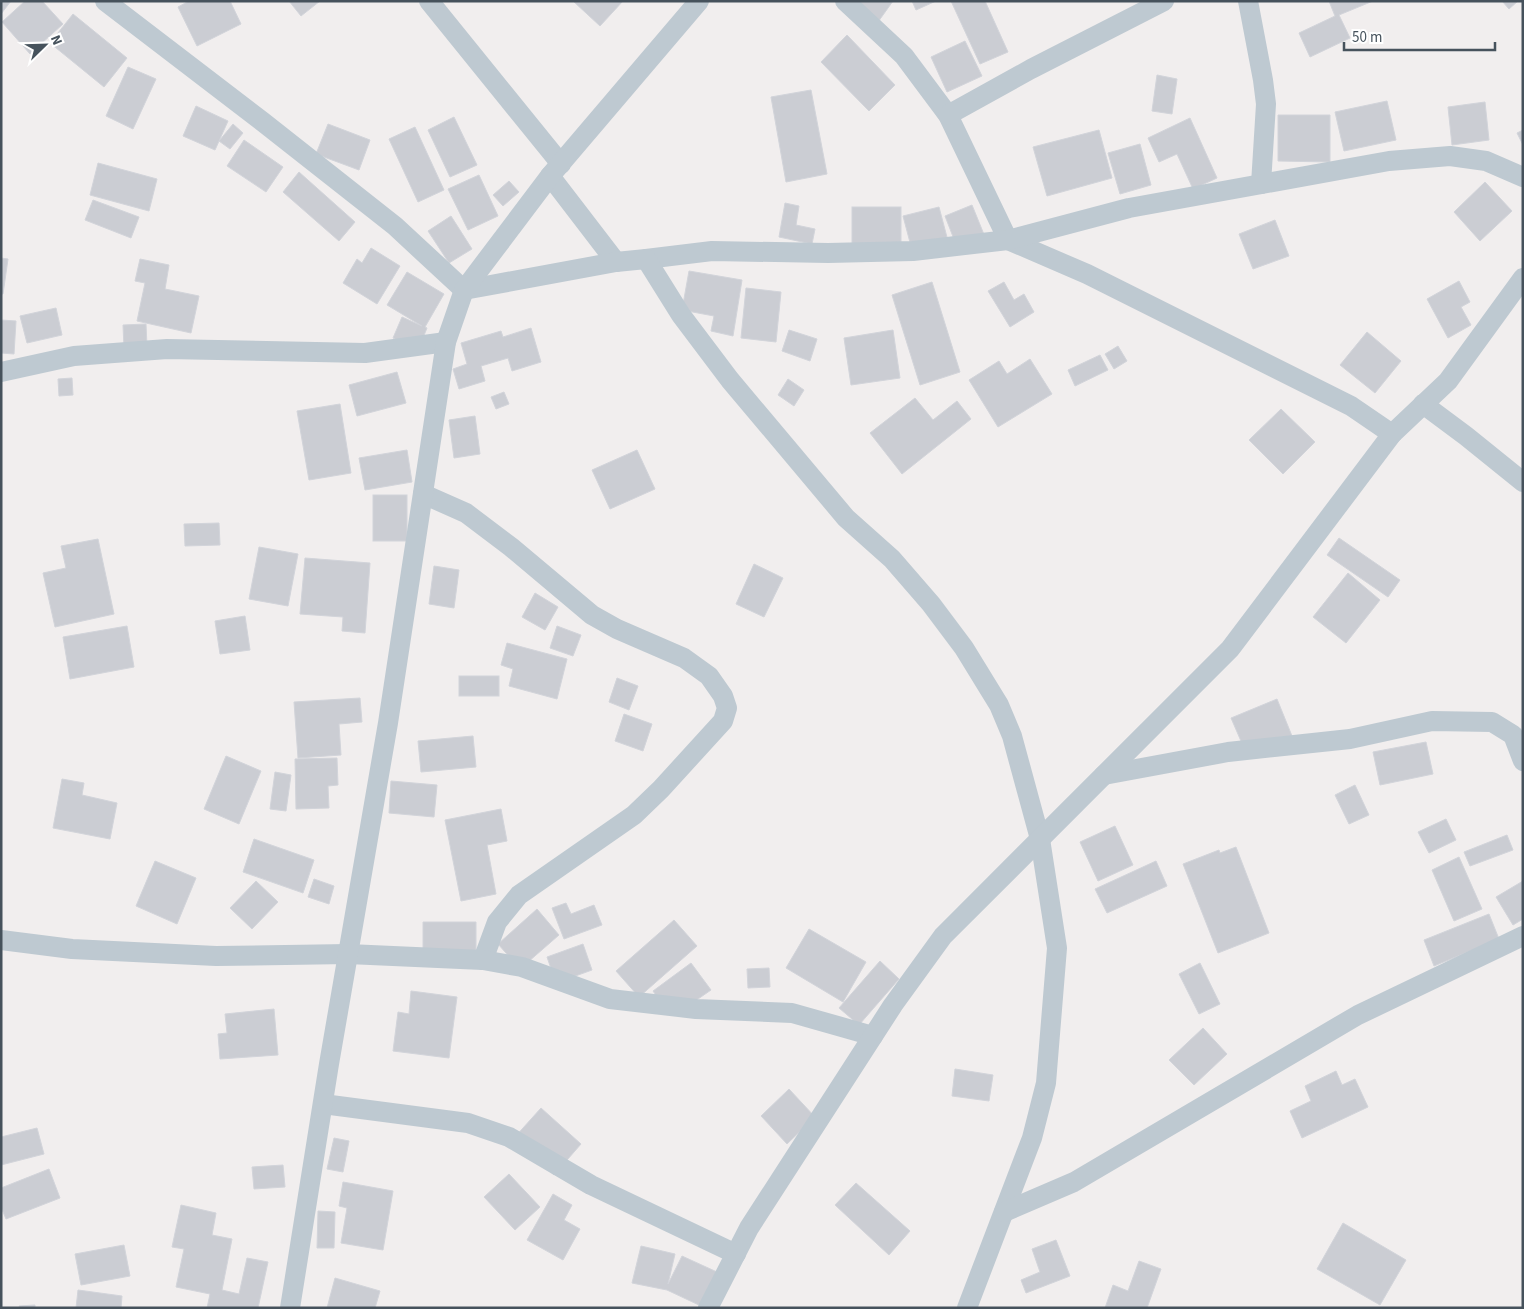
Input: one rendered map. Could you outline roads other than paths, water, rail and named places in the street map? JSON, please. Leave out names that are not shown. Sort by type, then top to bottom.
[{"type":"street","points":[[105,1],[395,226],[464,290]]},
{"type":"street","points":[[429,1],[555,170],[616,262]]},
{"type":"street","points":[[290,1308],[388,723],[446,342],[464,290],[555,170],[699,1]]},
{"type":"street","points":[[844,1],[904,56],[948,115],[1008,240],[1087,274],[1351,406],[1392,434]]},
{"type":"street","points":[[948,115],[1031,69],[1164,1]]},
{"type":"street","points":[[1248,1],[1266,104],[1261,184]]},
{"type":"street","points":[[464,290],[616,262],[712,251],[828,253],[913,251],[1008,240],[1129,208],[1389,161],[1450,156],[1486,161],[1523,177]]},
{"type":"street","points":[[646,259],[681,315],[730,380],[846,518],[892,559],[931,604],[964,648],[999,705],[1012,736],[1040,839],[1057,948],[1046,1083],[1032,1138],[968,1308]]},
{"type":"street","points":[[708,1308],[749,1228],[893,1005],[942,936],[1230,649],[1392,434],[1448,381],[1523,278]]},
{"type":"street","points":[[1,372],[74,356],[167,349],[365,353],[446,342]]},
{"type":"street","points":[[1423,404],[1523,482]]},
{"type":"street","points":[[422,494],[466,513],[511,547],[592,615],[617,629],[684,658],[709,676],[723,696],[727,708],[723,721],[661,789],[634,815],[519,894],[497,922],[483,960]]},
{"type":"street","points":[[1104,775],[1228,752],[1350,739],[1432,721],[1492,722],[1513,735],[1523,761]]},
{"type":"street","points":[[1004,1212],[1074,1182],[1358,1015],[1523,936]]},
{"type":"street","points":[[1,940],[72,949],[216,956],[348,954],[483,960],[522,968],[610,1000],[696,1009],[792,1013],[873,1036]]},
{"type":"street","points":[[323,1104],[468,1123],[509,1137],[591,1186],[736,1254]]}]
